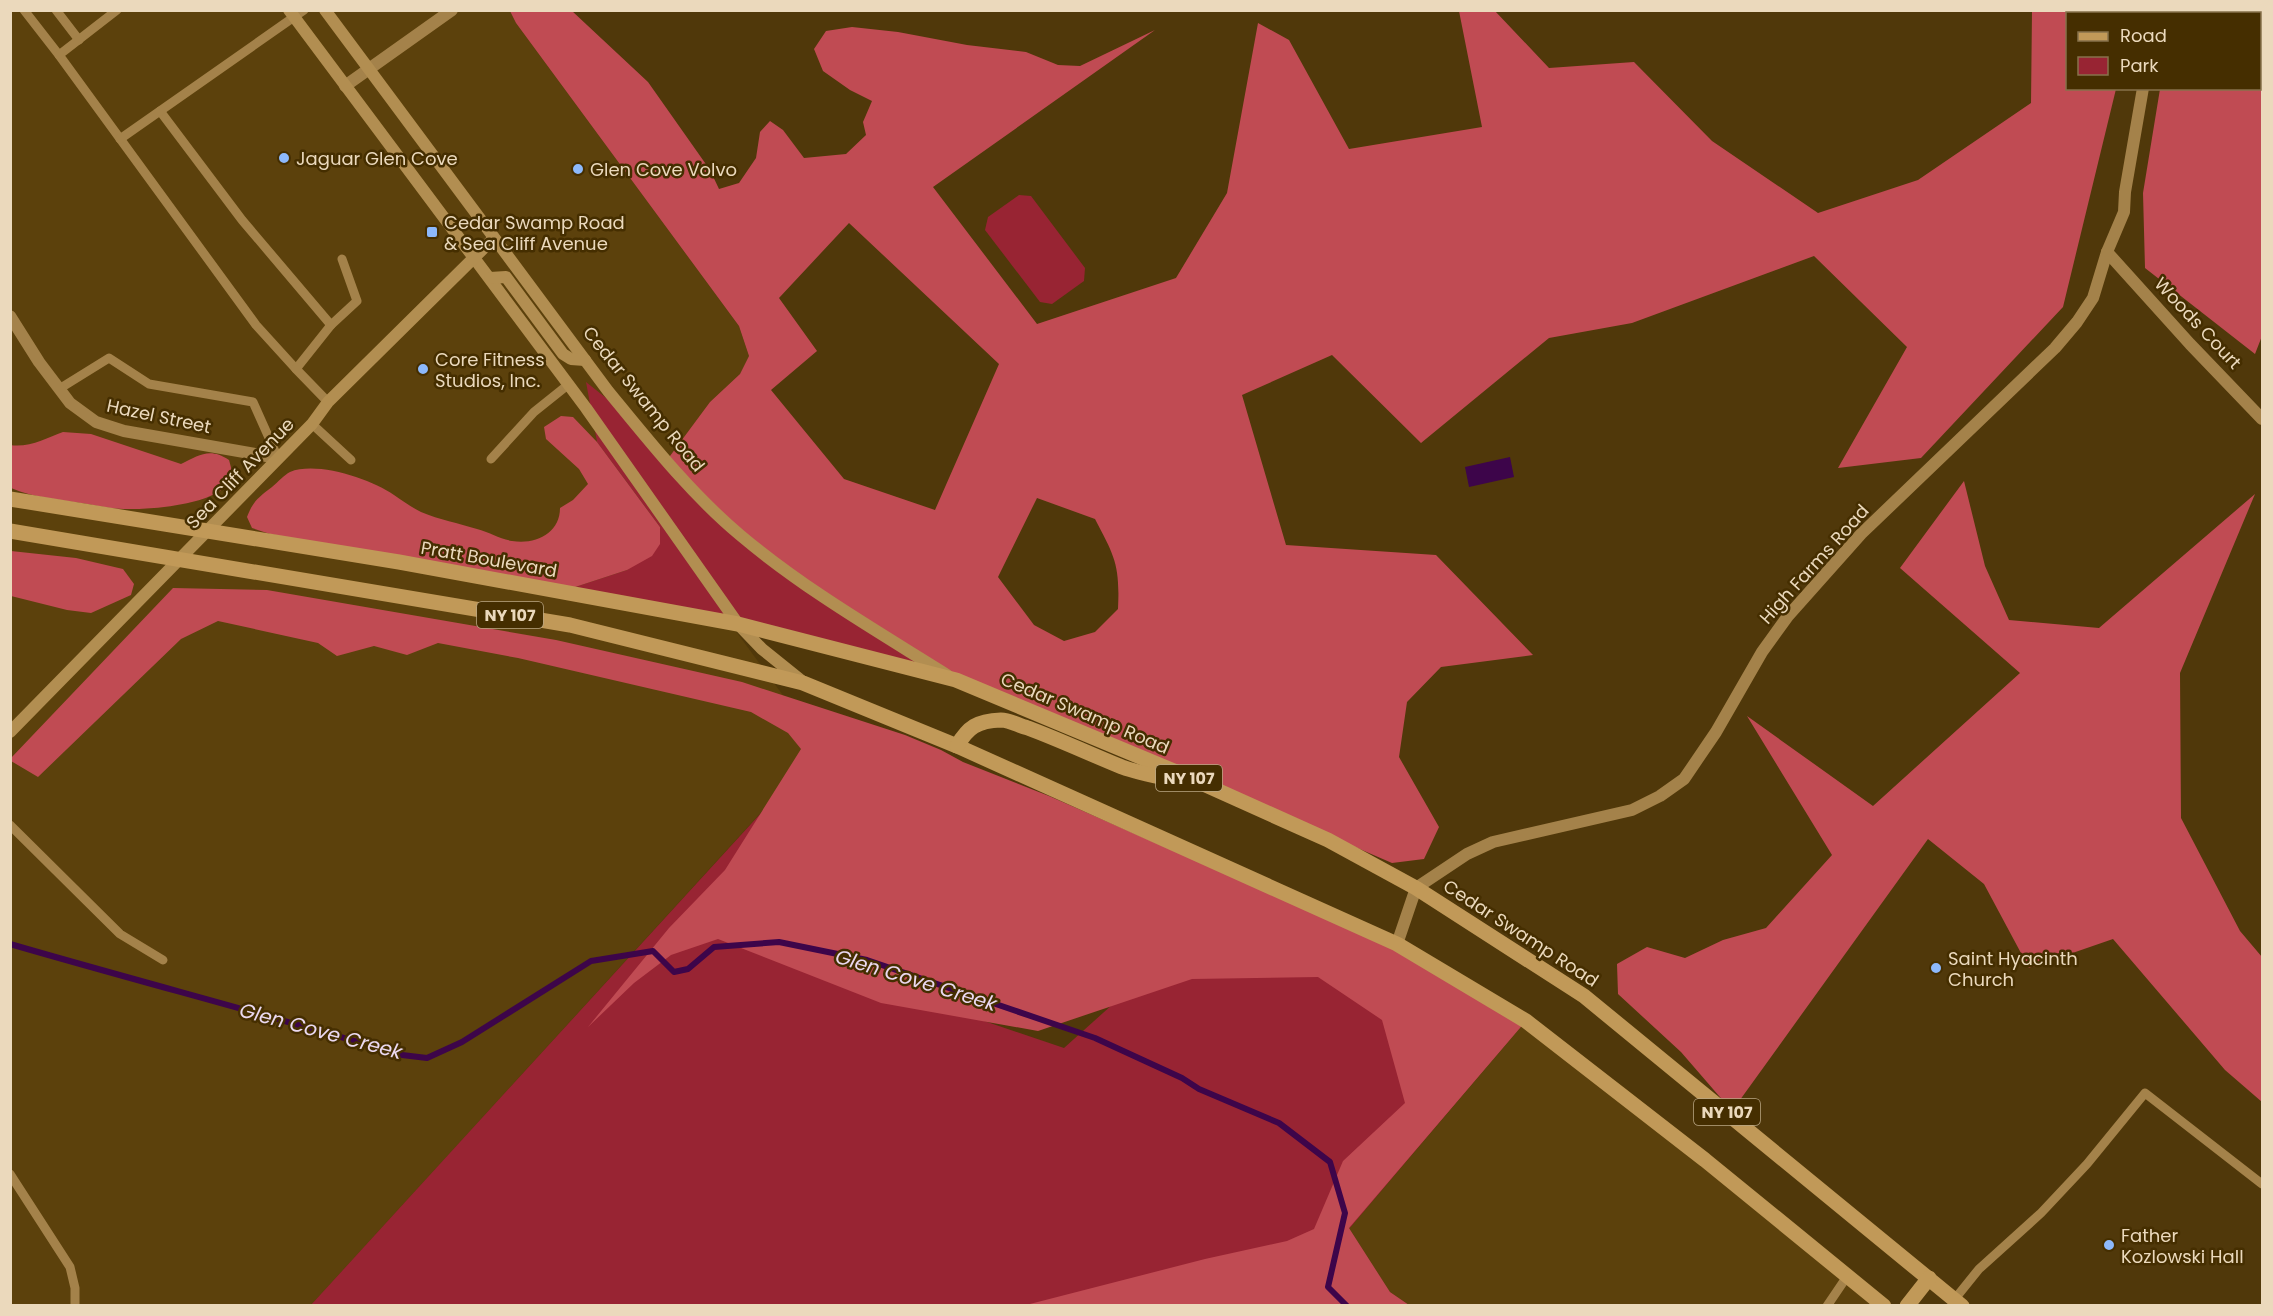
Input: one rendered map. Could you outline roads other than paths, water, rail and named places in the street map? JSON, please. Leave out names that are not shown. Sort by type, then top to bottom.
[{"type":"main road","name":"Cedar Swamp Road","points":[[325,10],[585,360],[646,438],[694,491],[740,535],[813,590],[956,680],[1328,840],[1416,888],[1584,996],[1958,1303]]},
{"type":"main road","points":[[296,13],[345,86],[569,384],[738,624],[762,649],[803,682]]},
{"type":"main road","name":"Sea Cliff Avenue","points":[[10,732],[312,423],[328,402],[494,238]]},
{"type":"main road","points":[[490,278],[506,277],[563,354],[571,359],[585,360]]},
{"type":"main road","name":"Pratt Boulevard","points":[[10,499],[171,523],[410,564],[738,624],[956,680]]},
{"type":"main road","name":"NY 107","points":[[10,531],[570,625],[803,682],[957,746],[1397,944],[1526,1021],[1705,1160],[1884,1305]]},
{"type":"main road","points":[[957,746],[965,731],[973,726],[1004,720],[1054,738],[1124,768],[1147,775],[1207,786]]},
{"type":"main road","points":[[1907,1305],[1929,1278]]},
{"type":"street","points":[[345,86],[452,10]]},
{"type":"street","name":"High Farms Road","points":[[1416,888],[1467,854],[1493,842],[1632,810],[1660,796],[1684,778],[1716,732],[1762,652],[1788,616],[1861,534],[2055,348],[2093,298],[2124,212],[2125,192],[2143,90]]},
{"type":"street","name":"Woods Court","points":[[2108,252],[2190,344],[2262,419]]},
{"type":"street","name":"Hazel Street","points":[[10,316],[39,362],[70,403],[96,422],[124,430],[278,458]]},
{"type":"street","points":[[1397,944],[1416,888]]},
{"type":"lane","points":[[24,10],[256,325],[328,402]]},
{"type":"lane","points":[[56,10],[79,40]]},
{"type":"lane","points":[[59,55],[117,10]]},
{"type":"lane","points":[[120,139],[296,13]]},
{"type":"lane","points":[[160,111],[242,220],[331,325]]},
{"type":"lane","points":[[296,369],[331,325],[357,301],[342,259]]},
{"type":"lane","points":[[59,389],[109,358],[149,384],[253,402],[278,458]]},
{"type":"lane","points":[[492,459],[534,412],[569,384]]},
{"type":"lane","points":[[312,423],[351,460]]},
{"type":"lane","points":[[10,825],[120,934],[163,960]]},
{"type":"lane","points":[[1958,1303],[1979,1269],[2040,1213],[2087,1164],[2145,1093],[2262,1184]]},
{"type":"lane","points":[[10,1174],[70,1267],[75,1288],[75,1305]]},
{"type":"lane","points":[[1827,1305],[1848,1275]]},
{"type":"waterway","name":"Glen Cove Creek","points":[[10,944],[402,1055],[427,1058],[462,1042],[591,961],[653,951],[674,972],[688,969],[714,947],[779,942],[867,960],[1095,1038],[1182,1078],[1199,1089],[1279,1123],[1330,1162],[1345,1213],[1328,1287],[1347,1306]]},
{"type":"place","name":"Jaguar Glen Cove","points":[[284,158]]},
{"type":"place","name":"Glen Cove Volvo","points":[[578,169]]},
{"type":"place","name":"Cedar Swamp Road & Sea Cliff Avenue","points":[[432,232]]},
{"type":"place","name":"Core Fitness Studios, Inc.","points":[[423,369]]},
{"type":"place","name":"Saint Hyacinth Church","points":[[1936,968]]},
{"type":"place","name":"Father Kozlowski Hall","points":[[2109,1245]]}]
